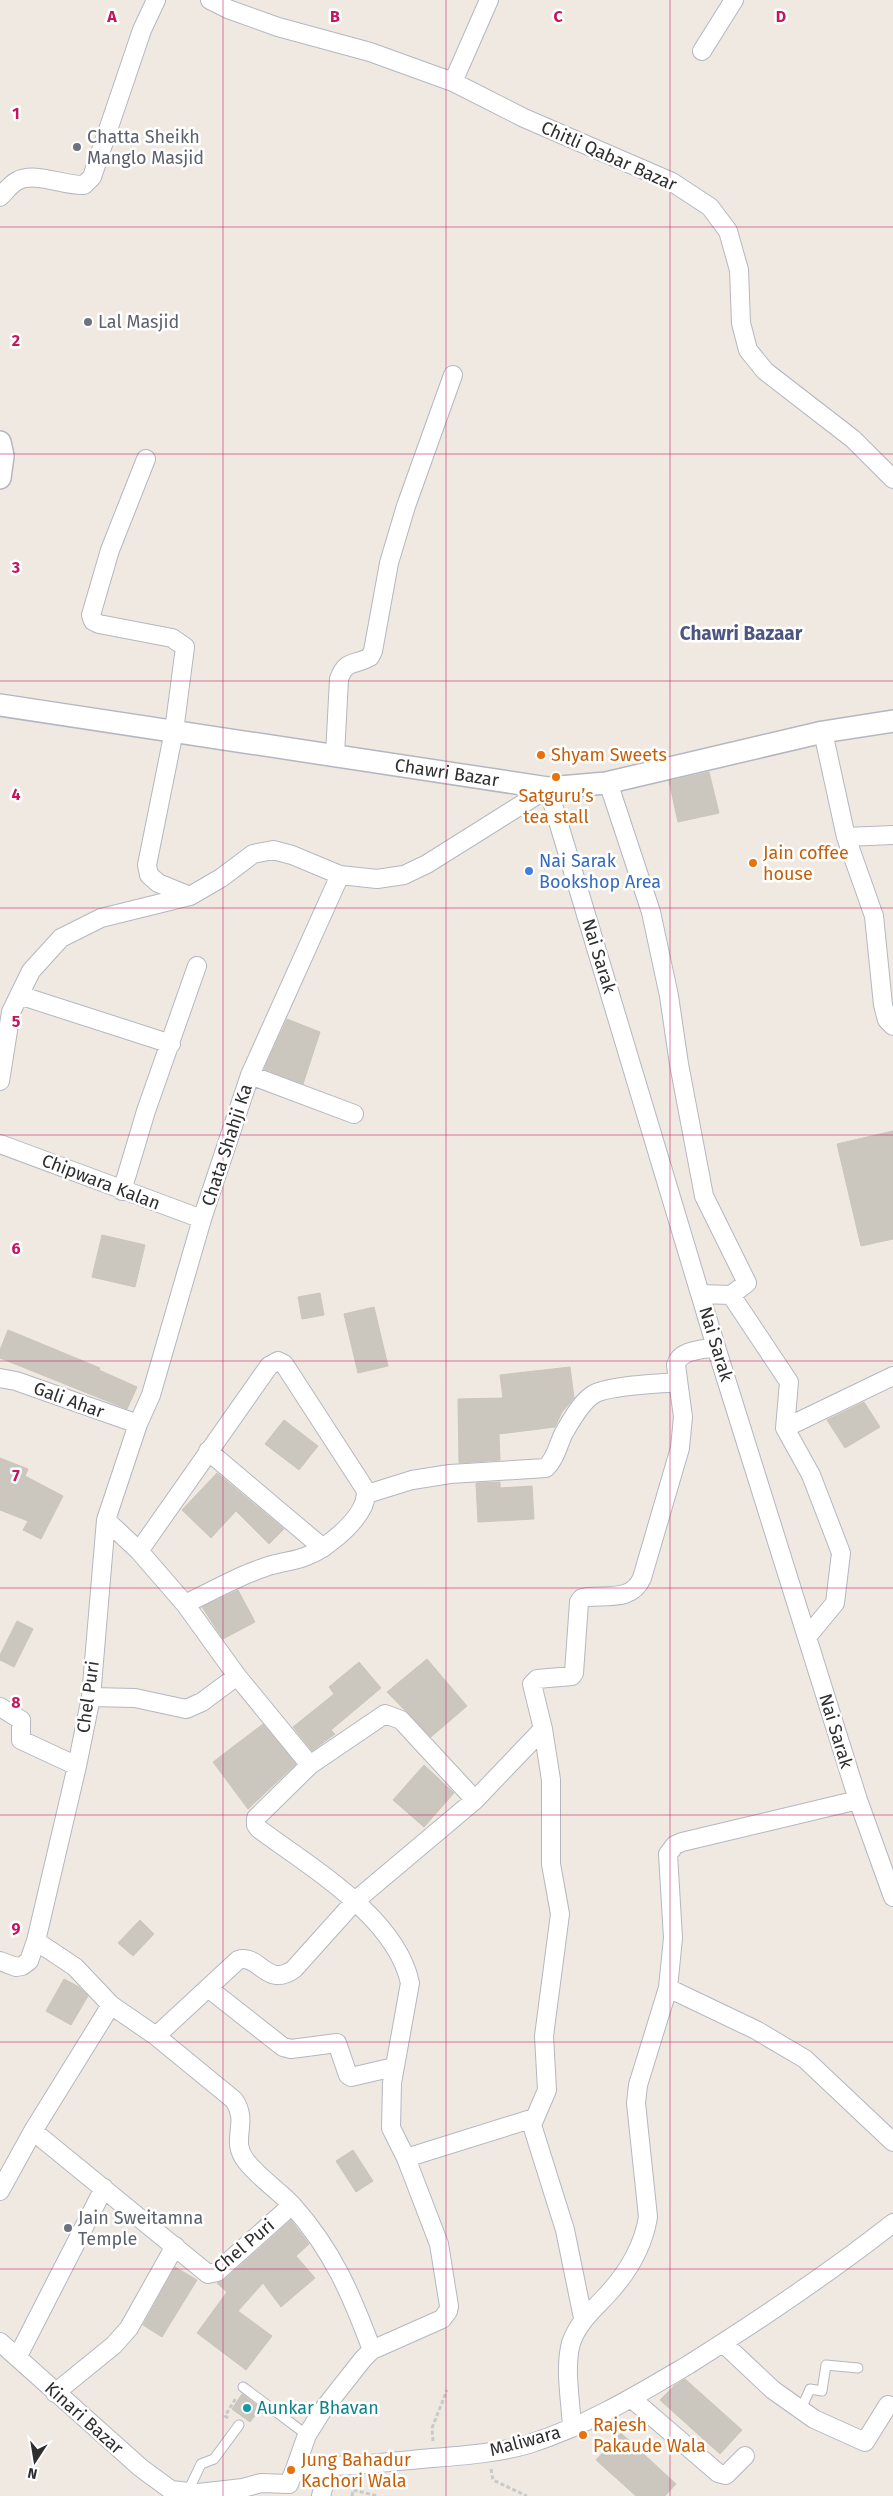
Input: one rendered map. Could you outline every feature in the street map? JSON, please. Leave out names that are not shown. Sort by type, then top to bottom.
[{"type":"street","points":[[0,197],[16,181],[25,178],[36,177],[70,186],[84,185],[92,177],[142,30],[156,0]]},
{"type":"street","name":"Chitli Qabar Bazar","points":[[210,0],[228,9],[278,27],[370,52],[453,82],[524,118],[672,182],[710,207],[728,231],[739,270],[741,323],[748,350],[765,371],[853,440],[893,479]]},
{"type":"street","points":[[453,82],[489,0]]},
{"type":"street","points":[[702,52],[734,0]]},
{"type":"street","points":[[335,755],[339,679],[343,669],[350,663],[370,657],[373,651],[390,563],[406,506],[453,375]]},
{"type":"street","points":[[0,442],[2,456],[0,478]]},
{"type":"street","points":[[146,459],[110,550],[91,615],[93,621],[99,624],[172,638],[185,647],[174,731],[147,865],[149,875],[158,882],[190,896]]},
{"type":"street","name":"Chawri Bazar","points":[[0,705],[548,788],[608,782],[823,732],[893,721]]},
{"type":"street","points":[[823,732],[846,837],[874,916],[882,1005],[887,1020],[893,1026]]},
{"type":"street","points":[[608,782],[651,912],[669,996],[679,1064],[704,1196],[747,1283],[731,1295],[700,1294]]},
{"type":"street","points":[[0,1081],[2,1056],[11,1012],[31,970],[61,938],[101,918],[190,896],[221,878],[253,854],[273,850],[292,855],[340,875],[377,879],[404,875],[426,864],[548,788]]},
{"type":"street","name":"Nai Sarak","points":[[548,788],[716,1347],[858,1800],[890,1872],[893,1897]]},
{"type":"street","points":[[846,837],[893,835]]},
{"type":"street","name":"Chata Shahji Ka","points":[[138,1424],[151,1395],[202,1219],[250,1075],[340,875]]},
{"type":"street","points":[[122,1191],[146,1110],[171,1044],[197,966]]},
{"type":"street","points":[[19,996],[171,1044]]},
{"type":"street","points":[[250,1075],[354,1114]]},
{"type":"street","name":"Chipwara Kalan","points":[[0,1144],[122,1191],[202,1219]]},
{"type":"street","points":[[731,1295],[789,1382],[785,1428],[810,1475],[841,1553],[836,1602],[807,1637]]},
{"type":"street","points":[[583,2318],[565,2230],[532,2125],[547,2090],[547,2055],[544,2036],[560,1914],[551,1864],[551,1780],[543,1729],[532,1684],[537,1679],[572,1676],[574,1673],[579,1602],[582,1598],[628,1594],[638,1587],[680,1448],[683,1417],[676,1365],[680,1356],[716,1347]]},
{"type":"street","points":[[138,1551],[269,1366],[278,1360],[287,1368],[367,1494],[364,1508],[360,1515],[323,1548],[298,1560],[272,1565],[222,1584],[185,1604]]},
{"type":"street","points":[[785,1428],[893,1376]]},
{"type":"street","name":"Gali Ahar","points":[[0,1378],[16,1381],[138,1424]]},
{"type":"street","points":[[367,1494],[412,1480],[450,1474],[546,1468],[556,1454],[565,1432],[581,1407],[593,1394],[605,1390],[678,1382]]},
{"type":"street","name":"Chel Puri","points":[[0,1961],[16,1967],[22,1966],[29,1960],[36,1941],[77,1766],[91,1696],[106,1520],[138,1424]]},
{"type":"street","points":[[208,1451],[323,1548]]},
{"type":"street","points":[[106,1520],[138,1551],[185,1604],[237,1676],[310,1765]]},
{"type":"street","points":[[91,1696],[135,1698],[186,1709],[202,1702],[237,1676]]},
{"type":"street","points":[[0,1707],[21,1720],[21,1740],[77,1766]]},
{"type":"street","points":[[170,2493],[234,2489],[262,2483],[289,2484],[307,2435],[338,2388],[372,2350],[442,2319],[448,2311],[439,2244],[406,2158],[390,2128],[390,2095],[410,1983],[407,1969],[399,1953],[386,1935],[355,1901],[256,1825],[256,1818],[310,1765],[379,1716],[391,1714],[400,1720],[475,1800]]},
{"type":"street","points":[[156,2036],[234,1962],[243,1958],[270,1974],[278,1976],[287,1974],[355,1901],[475,1800],[543,1729]]},
{"type":"street","points":[[572,2428],[569,2364],[571,2345],[583,2318],[621,2278],[638,2251],[645,2233],[648,2217],[636,2103],[638,2085],[668,1988],[673,1938],[667,1860],[670,1848],[682,1842],[858,1800]]},
{"type":"street","points":[[36,1941],[75,1967],[111,2006],[156,2036],[234,2100],[240,2109],[242,2117],[240,2151],[246,2161],[292,2205],[334,2260],[372,2350]]},
{"type":"street","points":[[208,1988],[283,2048],[291,2049],[337,2043],[348,2075],[351,2077],[394,2067]]},
{"type":"street","points":[[668,1988],[756,2030],[805,2059],[893,2142]]},
{"type":"street","points":[[0,2191],[33,2131],[111,2006]]},
{"type":"street","points":[[406,2158],[534,2118]]},
{"type":"street","name":"Chel Puri","points":[[33,2131],[175,2246],[204,2273],[213,2274],[292,2205]]},
{"type":"street","points":[[18,2356],[104,2188]]},
{"type":"street","name":"Maliwara","points":[[296,2466],[329,2467],[488,2452],[528,2444],[572,2428],[632,2399],[724,2343],[851,2256],[893,2223]]},
{"type":"street","points":[[55,2393],[123,2336],[175,2246]]},
{"type":"street","name":"Kinari Bazar","points":[[0,2342],[18,2356],[55,2393],[170,2493]]},
{"type":"street","points":[[724,2343],[773,2390],[814,2418],[865,2442],[888,2405]]},
{"type":"street","points":[[632,2399],[718,2473],[726,2475],[745,2456]]},
{"type":"street","points":[[321,2496],[329,2467]]},
{"type":"lane","points":[[801,2409],[810,2388],[822,2391],[826,2365],[858,2368]]},
{"type":"lane","points":[[244,2387],[307,2435]]},
{"type":"lane","points":[[191,2492],[191,2485],[201,2464],[214,2459],[239,2425]]},
{"type":"path","points":[[239,2425],[225,2416],[244,2387]]},
{"type":"path","points":[[434,2458],[432,2428],[447,2390]]},
{"type":"path","points":[[488,2452],[493,2480],[527,2496]]},
{"type":"path","points":[[352,2496],[353,2490],[378,2496]]},
{"type":"building","points":[[709,772],[719,813],[678,822],[669,781]]},
{"type":"building","points":[[287,1019],[320,1032],[303,1084],[264,1069]]},
{"type":"building","points":[[893,1131],[893,1239],[861,1246],[837,1144]]},
{"type":"building","points":[[102,1235],[145,1245],[135,1287],[92,1277]]},
{"type":"building","points":[[320,1293],[324,1315],[302,1319],[298,1297]]},
{"type":"building","points":[[374,1307],[388,1366],[358,1373],[344,1314]]},
{"type":"building","points":[[8,1330],[100,1368],[99,1370],[137,1387],[127,1409],[0,1358],[0,1350]]},
{"type":"building","points":[[570,1367],[574,1398],[562,1412],[555,1427],[499,1434],[500,1460],[459,1463],[458,1399],[503,1398],[500,1375]]},
{"type":"building","points":[[864,1402],[880,1427],[845,1448],[827,1420]]},
{"type":"building","points":[[284,1420],[318,1446],[299,1470],[265,1444]]},
{"type":"building","points":[[0,1458],[28,1469],[25,1476],[63,1496],[41,1539],[23,1530],[28,1521],[0,1510]]},
{"type":"building","points":[[217,1473],[284,1529],[269,1544],[236,1511],[211,1538],[182,1510]]},
{"type":"building","points":[[500,1482],[500,1488],[532,1486],[534,1519],[478,1522],[476,1483]]},
{"type":"building","points":[[238,1590],[255,1622],[223,1639],[202,1607]]},
{"type":"building","points":[[17,1621],[33,1629],[14,1667],[0,1660],[0,1655]]},
{"type":"building","points":[[427,1659],[467,1706],[431,1737],[387,1692]]},
{"type":"building","points":[[359,1662],[381,1688],[331,1730],[335,1734],[312,1751],[293,1727],[334,1694],[329,1687]]},
{"type":"building","points":[[263,1724],[296,1764],[248,1809],[213,1762]]},
{"type":"building","points":[[424,1765],[454,1793],[424,1827],[393,1800]]},
{"type":"building","points":[[140,1920],[154,1934],[133,1956],[118,1943]]},
{"type":"building","points":[[64,1979],[79,1987],[88,1996],[71,2025],[46,2011]]},
{"type":"building","points":[[353,2150],[373,2181],[356,2192],[336,2161]]},
{"type":"building","points":[[291,2220],[309,2244],[296,2256],[315,2278],[281,2307],[263,2283],[238,2311],[272,2336],[246,2370],[197,2333],[227,2292],[217,2283],[224,2280]]},
{"type":"building","points":[[175,2267],[197,2280],[162,2337],[143,2325]]},
{"type":"building","points":[[685,2379],[742,2430],[720,2454],[660,2400],[674,2386]]},
{"type":"building","name":"Aunkar Bhavan","points":[[242,2394],[261,2408],[250,2422],[232,2409]]},
{"type":"building","points":[[621,2433],[676,2484],[665,2496],[636,2496],[596,2460]]},
{"type":"place","name":"Chatta Sheikh Manglo Masjid","points":[[77,147]]},
{"type":"place","name":"Lal Masjid","points":[[88,322]]},
{"type":"place","name":"Shyam Sweets","points":[[541,755]]},
{"type":"place","name":"Satguru’s tea stall","points":[[556,777]]},
{"type":"place","name":"Jain coffee house","points":[[753,863]]},
{"type":"place","name":"Nai Sarak Bookshop Area","points":[[529,871]]},
{"type":"place","name":"Jain Sweitamna Temple","points":[[68,2228]]},
{"type":"place","name":"Aunkar Bhavan","points":[[247,2408]]},
{"type":"place","name":"Rajesh Pakaude Wala","points":[[583,2435]]},
{"type":"place","name":"Jung Bahadur Kachori Wala","points":[[291,2470]]},
{"type":"district","name":"Chawri Bazaar","points":[[741,633]]}]
